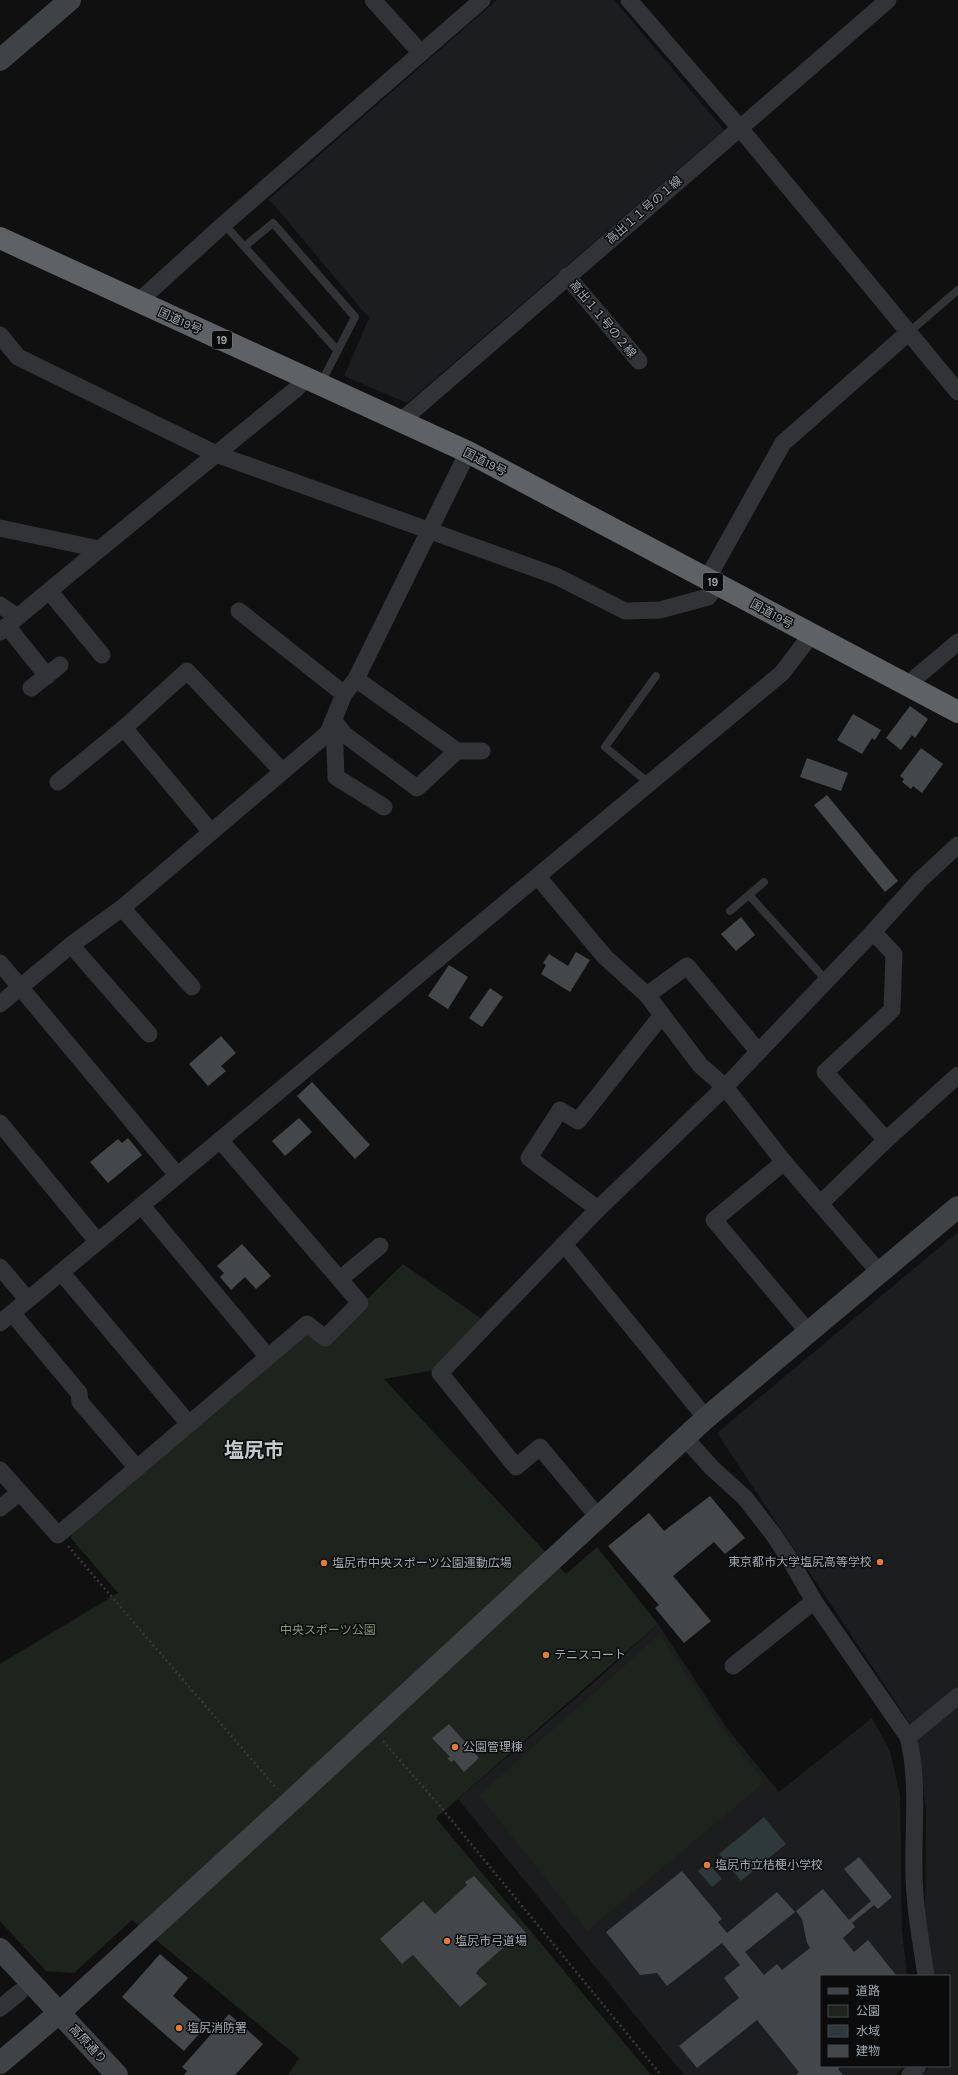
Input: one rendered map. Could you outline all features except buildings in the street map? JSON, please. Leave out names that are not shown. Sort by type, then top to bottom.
[{"type":"highway","name":"国道19号","points":[[0,238],[468,452],[958,712]]},
{"type":"street","points":[[0,60],[70,0]]},
{"type":"street","points":[[373,0],[421,53]]},
{"type":"street","points":[[138,302],[224,224],[482,0]]},
{"type":"street","points":[[629,0],[739,127],[958,392]]},
{"type":"street","name":"高出１１号の１線","points":[[401,421],[739,127],[888,0]]},
{"type":"street","name":"高出１１号の２線","points":[[568,276],[638,362]]},
{"type":"street","points":[[0,335],[18,357],[216,454],[556,576],[625,611],[660,610],[708,597],[713,582],[783,442],[908,332]]},
{"type":"street","points":[[8,625],[50,592],[99,548],[296,389],[313,381]]},
{"type":"street","points":[[0,1004],[70,945],[122,908],[328,732],[334,721],[344,694],[356,679],[468,452]]},
{"type":"street","points":[[0,528],[99,548]]},
{"type":"street","points":[[50,592],[102,655]]},
{"type":"street","points":[[0,605],[8,625],[47,676]]},
{"type":"street","points":[[239,611],[344,694]]},
{"type":"street","points":[[137,1468],[80,1402],[79,1392],[6,1318],[782,673],[811,635]]},
{"type":"street","points":[[907,685],[958,642]]},
{"type":"street","points":[[31,688],[60,665]]},
{"type":"street","points":[[58,782],[124,728],[187,671],[282,772]]},
{"type":"street","points":[[356,679],[457,751],[482,751]]},
{"type":"street","points":[[334,721],[344,734],[417,788],[457,751]]},
{"type":"street","points":[[334,721],[336,777],[384,807]]},
{"type":"street","points":[[124,728],[211,832]]},
{"type":"street","points":[[598,1517],[540,1447],[516,1467],[440,1373],[598,1209],[725,1087],[826,980],[874,932],[920,880],[958,845]]},
{"type":"street","points":[[538,877],[605,956],[646,995],[700,1065],[725,1087],[784,1162],[821,1203],[879,1272]]},
{"type":"street","points":[[122,908],[192,987]]},
{"type":"street","points":[[874,932],[894,954],[892,1010],[825,1072],[886,1140]]},
{"type":"street","points":[[70,945],[148,1034]]},
{"type":"street","points":[[0,963],[177,1175]]},
{"type":"street","points":[[646,995],[687,966],[758,1051]]},
{"type":"street","points":[[598,1209],[529,1158],[560,1110],[578,1121],[662,1016]]},
{"type":"street","points":[[821,1203],[886,1140],[958,1075]]},
{"type":"street","points":[[0,1123],[97,1241]]},
{"type":"street","points":[[0,1470],[58,1535],[267,1356],[307,1324],[325,1338],[360,1303],[220,1140]]},
{"type":"street","points":[[784,1162],[714,1220],[809,1333]]},
{"type":"street","points":[[142,1206],[267,1356]]},
{"type":"street","points":[[0,2064],[59,2013],[358,1740],[706,1418],[958,1207]]},
{"type":"street","points":[[564,1244],[706,1418]]},
{"type":"street","points":[[340,1279],[380,1246]]},
{"type":"street","points":[[0,1267],[27,1299]]},
{"type":"street","points":[[60,1272],[189,1424]]},
{"type":"street","points":[[685,1438],[712,1468],[745,1498],[789,1558],[814,1601],[908,1737],[914,1758],[914,1872],[916,1913],[926,1975]]},
{"type":"street","points":[[0,1508],[19,1493]]},
{"type":"street","points":[[733,1666],[814,1601]]},
{"type":"street","points":[[908,1737],[958,1696]]},
{"type":"street","name":"高原通り","points":[[0,1949],[117,2075]]},
{"type":"street","points":[[0,2008],[20,1992]]},
{"type":"street","points":[[910,2075],[917,2067]]},
{"type":"lane","points":[[245,246],[272,223],[355,317],[337,350],[313,381]]},
{"type":"lane","points":[[224,224],[337,350]]},
{"type":"lane","points":[[908,332],[958,290]]},
{"type":"lane","points":[[650,784],[605,747],[656,676]]},
{"type":"lane","points":[[730,911],[764,882]]},
{"type":"lane","points":[[749,895],[826,980]]},
{"type":"path","points":[[58,1535],[279,1791]]},
{"type":"path","points":[[381,1739],[439,1805],[661,2075]]},
{"type":"shaded area","points":[[497,0],[614,0],[724,130],[407,403],[344,376],[369,318],[269,199]]},
{"type":"shaded area","name":"東京都市大学塩尻高等学校","points":[[958,1232],[958,1690],[911,1725],[717,1433]]},
{"type":"shaded area","name":"塩尻市立桔梗小学校","points":[[658,1624],[726,1727],[779,1792],[872,1718],[890,1751],[900,1795],[902,1931],[907,1975],[820,1975],[820,2067],[902,2067],[896,2075],[684,2075],[458,1799],[598,1679]]},
{"type":"shaded area","points":[[958,1701],[958,2075],[922,2075],[929,2067],[950,2067],[950,1975],[932,1975],[925,1918],[926,1810],[917,1735]]},
{"type":"green space","name":"中央スポーツ公園","points":[[403,1264],[483,1320],[434,1370],[384,1379],[566,1574],[597,1547],[658,1624],[436,1818],[651,2075],[288,2075],[299,2058],[132,1920],[74,1973],[46,1971],[0,1921],[0,1664],[118,1593],[71,1538],[74,1527],[302,1331],[321,1344]]},
{"type":"green space","points":[[660,1634],[722,1728],[765,1782],[587,1931],[479,1795]]},
{"type":"water","points":[[764,1817],[786,1844],[741,1881],[719,1854]]},
{"type":"water","points":[[708,1862],[722,1879],[712,1887],[698,1871]]},
{"type":"place","name":"東京都市大学塩尻高等学校","points":[[880,1562]]},
{"type":"place","name":"塩尻市中央スポーツ公園運動広場","points":[[324,1563]]},
{"type":"place","name":"テニスコート","points":[[546,1655]]},
{"type":"place","name":"公園管理棟","points":[[455,1747]]},
{"type":"place","name":"塩尻市立桔梗小学校","points":[[707,1865]]},
{"type":"place","name":"塩尻市弓道場","points":[[447,1941]]},
{"type":"place","name":"塩尻消防署","points":[[179,2028]]},
{"type":"district","name":"塩尻市","points":[[254,1450]]}]
